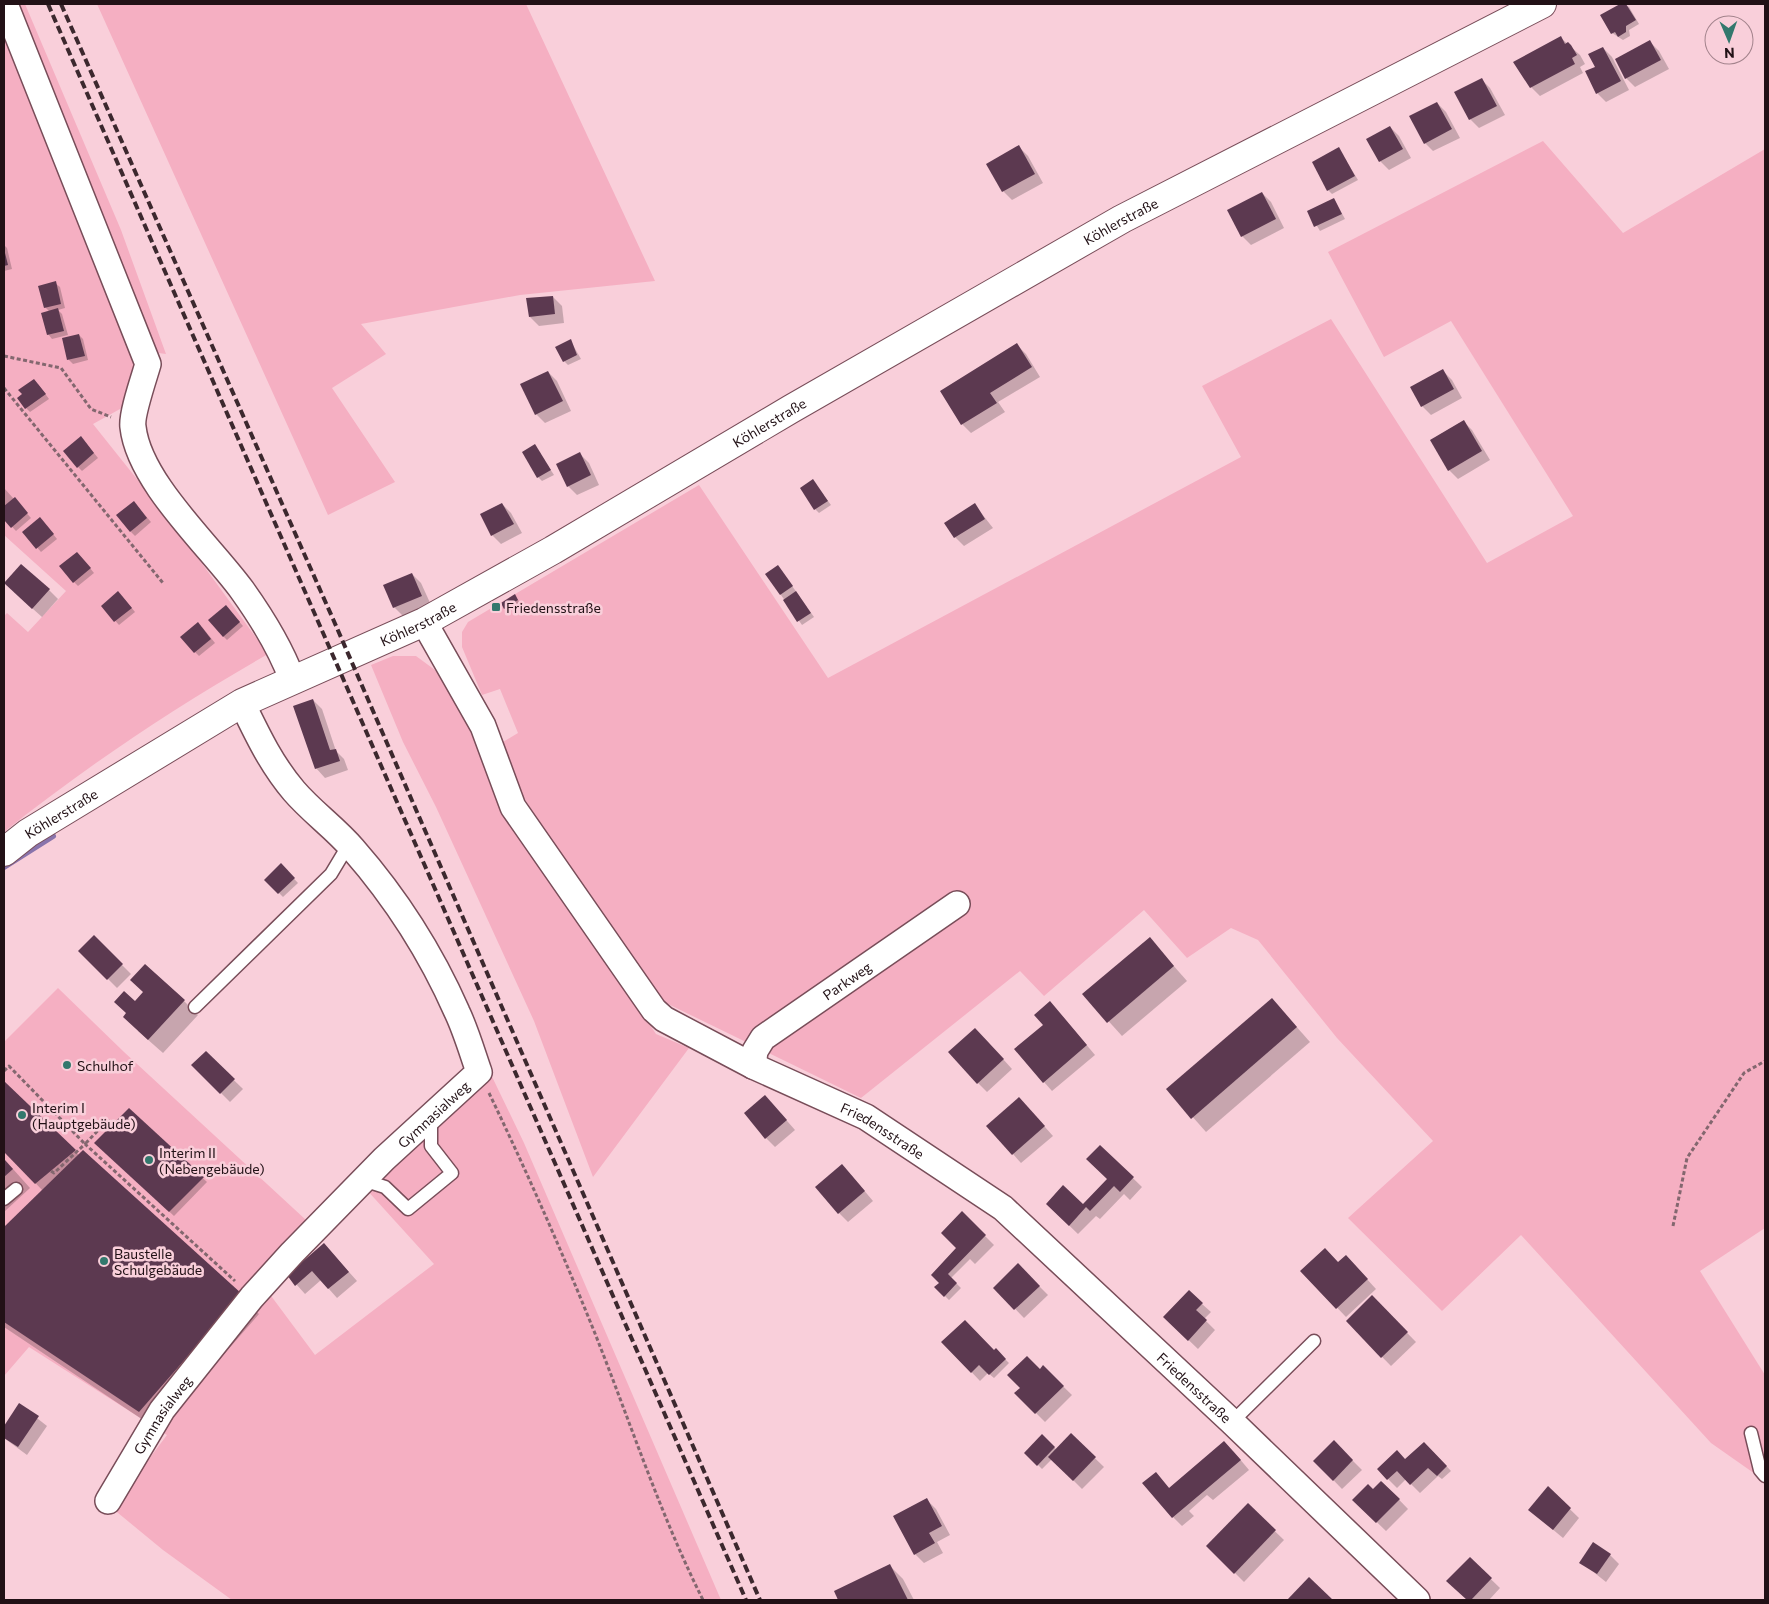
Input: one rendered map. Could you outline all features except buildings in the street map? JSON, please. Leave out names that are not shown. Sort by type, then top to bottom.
[{"type":"street","points":[[5,4],[148,364],[132,425],[141,456],[163,493],[241,589],[263,621],[283,656],[292,679]]},
{"type":"street","name":"Köhlerstraße","points":[[4,852],[28,833],[242,703],[292,679],[424,622],[553,550],[791,409],[1122,219],[1542,4]]},
{"type":"street","name":"Friedensstraße","points":[[424,622],[483,726],[513,807],[654,1010],[664,1019],[753,1066],[866,1117],[1003,1208],[1232,1422],[1417,1600]]},
{"type":"street","name":"Gymnasialweg","points":[[108,1501],[162,1410],[252,1297],[363,1180],[480,1072],[457,1012],[428,953],[393,900],[349,844],[294,792],[279,772],[267,754],[242,703]]},
{"type":"street","name":"Parkweg","points":[[753,1066],[755,1052],[764,1038],[956,904]]},
{"type":"lane","points":[[195,1007],[332,874],[349,844]]},
{"type":"lane","points":[[363,1180],[385,1188],[408,1209],[452,1173],[431,1146],[431,1116]]},
{"type":"lane","points":[[4,1199],[16,1189]]},
{"type":"lane","points":[[1232,1422],[1314,1341]]},
{"type":"lane","points":[[1751,1433],[1760,1470],[1765,1476]]},
{"type":"path","points":[[4,356],[61,368],[91,409],[132,425]]},
{"type":"path","points":[[4,388],[163,583]]},
{"type":"path","points":[[1672,1226],[1687,1158],[1744,1073],[1765,1061]]},
{"type":"path","points":[[4,1071],[9,1066],[84,1144],[252,1297]]},
{"type":"path","points":[[480,1072],[540,1200],[592,1327],[637,1448],[703,1600]]},
{"type":"path","points":[[51,1171],[54,1173],[108,1120],[112,1124]]},
{"type":"shaded area","points":[[4,4],[25,4],[121,230],[166,354],[136,350],[129,404],[93,424],[176,528],[268,654],[199,695],[100,760],[4,832],[4,616],[7,613],[28,632],[66,591],[4,535]]},
{"type":"shaded area","points":[[97,4],[526,4],[655,281],[520,295],[361,324],[386,354],[332,388],[395,482],[328,515]]},
{"type":"shaded area","points":[[1543,141],[1623,233],[1765,149],[1765,1228],[1700,1271],[1765,1375],[1765,1467],[1758,1476],[1711,1443],[1521,1235],[1442,1311],[1348,1218],[1433,1141],[1337,1038],[1258,940],[1231,928],[1187,958],[1144,910],[1044,996],[1020,971],[861,1098],[664,1002],[560,855],[518,788],[503,742],[518,733],[500,689],[482,695],[462,647],[462,632],[468,622],[699,485],[828,678],[1241,457],[1202,386],[1331,319],[1487,563],[1573,516],[1451,321],[1384,357],[1328,252]]},
{"type":"shaded area","points":[[393,656],[416,656],[435,670],[454,695],[468,721],[480,751],[490,785],[514,830],[547,871],[656,1034],[689,1048],[593,1177],[534,1021],[436,807],[403,742],[371,665]]},
{"type":"shaded area","points":[[58,988],[124,1052],[306,1220],[257,1277],[315,1355],[434,1264],[356,1178],[483,1058],[524,1143],[721,1600],[232,1600],[163,1550],[112,1508],[167,1435],[29,1347],[4,1376],[4,1042]]},
{"type":"waterway","points":[[4,867],[53,836]]},
{"type":"railway","points":[[48,4],[746,1600]]},
{"type":"railway","points":[[61,4],[333,619],[760,1600]]},
{"type":"place","name":"Friedensstraße","points":[[496,607]]},
{"type":"place","name":"Schulhof","points":[[67,1065]]},
{"type":"place","name":"Interim I (Hauptgebäude)","points":[[22,1115]]},
{"type":"place","name":"Interim II (Nebengebäude)","points":[[149,1160]]},
{"type":"place","name":"Baustelle Schulgebäude","points":[[104,1261]]}]
